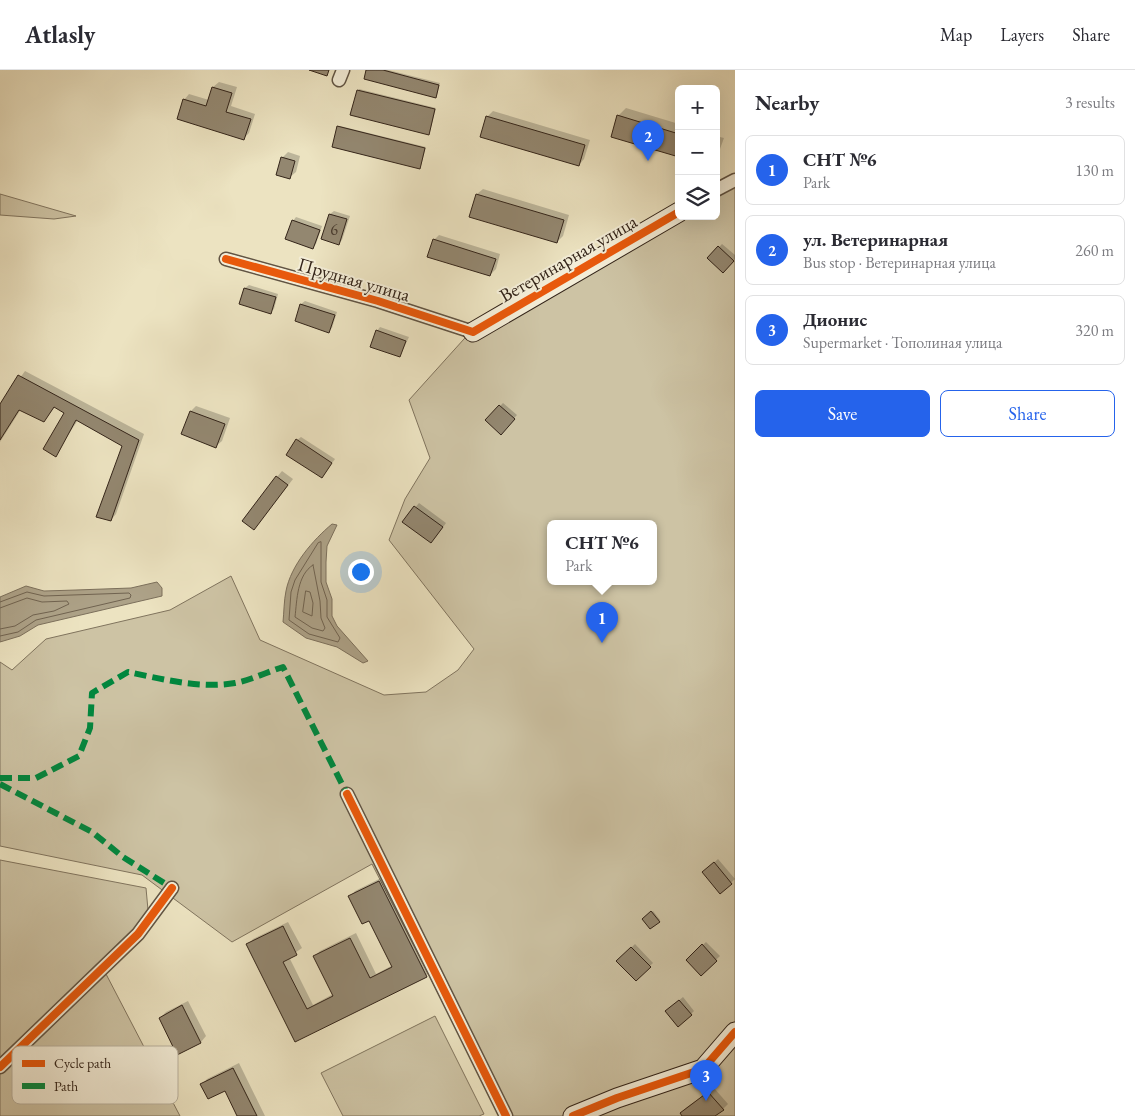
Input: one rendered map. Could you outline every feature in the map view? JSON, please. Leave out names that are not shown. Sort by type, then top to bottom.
[{"type":"street","points":[[720,188],[735,180]]},
{"type":"street","name":"Ветеринарная улица","points":[[473,332],[675,214]]},
{"type":"street","name":"Прудная улица","points":[[226,259],[378,301],[473,332]]},
{"type":"street","points":[[347,794],[506,1116]]},
{"type":"street","points":[[22,1046],[138,934],[172,888]]},
{"type":"street","points":[[573,1116],[618,1098],[703,1069],[735,1032]]},
{"type":"street","points":[[0,1067],[12,1055]]},
{"type":"shaded area","points":[[735,177],[735,1116],[501,1116],[372,864],[232,942],[142,875],[0,846],[0,662],[12,670],[46,639],[170,610],[231,576],[260,640],[384,695],[426,692],[458,670],[474,649],[389,540],[405,499],[430,458],[409,400],[473,329],[675,218],[675,220],[720,220],[720,186]]},
{"type":"shaded area","points":[[0,194],[76,216],[54,219],[0,215]]},
{"type":"shaded area","points":[[0,860],[146,888],[149,921],[106,974],[144,1046],[12,1046],[12,1104],[174,1104],[180,1116],[0,1116]]},
{"type":"shaded area","points":[[435,1016],[484,1114],[479,1116],[343,1116],[321,1073]]},
{"type":"water","points":[[332,524],[337,525],[327,546],[326,582],[332,599],[332,616],[337,626],[368,661],[363,663],[337,647],[306,638],[283,622],[286,591],[293,572],[310,545]]},
{"type":"water","points":[[157,582],[162,588],[162,596],[38,625],[20,636],[0,642],[0,597],[26,586],[44,591],[131,588]]},
{"type":"building","points":[[309,70],[329,70],[327,76]]},
{"type":"building","points":[[366,70],[383,70],[439,85],[436,98],[364,79]]},
{"type":"building","points":[[212,87],[232,93],[226,112],[251,119],[244,140],[177,119],[183,99],[206,106]]},
{"type":"building","points":[[357,90],[435,109],[429,135],[350,115]]},
{"type":"building","points":[[617,115],[675,133],[675,156],[611,137]]},
{"type":"building","points":[[486,116],[585,145],[579,166],[480,137]]},
{"type":"building","points":[[337,126],[425,148],[420,169],[332,147]]},
{"type":"building","points":[[281,157],[295,161],[290,179],[276,175]]},
{"type":"building","points":[[476,194],[564,220],[557,243],[469,217]]},
{"type":"building","points":[[329,214],[347,219],[339,245],[321,239]]},
{"type":"building","points":[[292,220],[320,230],[313,249],[285,239]]},
{"type":"building","points":[[433,239],[496,259],[490,276],[427,257]]},
{"type":"building","points":[[718,246],[734,261],[723,273],[707,258]]},
{"type":"building","points":[[244,288],[276,297],[271,314],[239,304]]},
{"type":"building","points":[[300,304],[335,315],[329,333],[295,321]]},
{"type":"building","points":[[376,330],[406,341],[400,357],[370,347]]},
{"type":"building","points":[[18,375],[139,440],[111,521],[96,517],[122,446],[76,420],[56,457],[43,449],[64,413],[54,407],[44,422],[19,410],[0,440],[0,404]]},
{"type":"building","points":[[499,405],[515,419],[501,435],[485,420]]},
{"type":"building","points":[[190,411],[225,424],[216,448],[181,434]]},
{"type":"building","points":[[296,439],[332,463],[322,478],[286,455]]},
{"type":"building","points":[[276,476],[288,485],[254,530],[242,521]]},
{"type":"building","points":[[414,506],[443,527],[431,543],[402,522]]},
{"type":"building","points":[[714,862],[732,884],[720,894],[702,872]]},
{"type":"building","points":[[379,881],[427,977],[295,1042],[246,944],[283,926],[297,955],[283,962],[307,1009],[333,996],[313,956],[350,938],[370,978],[392,967],[369,921],[362,924],[348,896]]},
{"type":"building","points":[[651,911],[660,922],[650,929],[642,919]]},
{"type":"building","points":[[702,944],[717,961],[701,976],[686,960]]},
{"type":"building","points":[[631,947],[651,967],[636,981],[616,961]]},
{"type":"building","points":[[679,1000],[692,1015],[678,1027],[665,1011]]},
{"type":"building","points":[[182,1005],[201,1043],[178,1054],[178,1046],[173,1046],[159,1018]]},
{"type":"building","points":[[233,1068],[257,1116],[237,1116],[225,1091],[208,1099],[200,1084]]},
{"type":"building","points":[[708,1092],[724,1110],[715,1116],[682,1116],[680,1113]]},
{"type":"marked path","points":[[0,778],[36,778],[79,756],[90,728],[92,693],[128,672],[195,684],[222,685],[241,682],[283,667],[347,794]]},
{"type":"marked path","points":[[0,784],[92,832],[123,857],[172,888]]},
{"type":"cycle path","points":[[226,259],[378,301],[473,332],[675,214]]},
{"type":"cycle path","points":[[347,794],[506,1116]]},
{"type":"cycle path","points":[[22,1046],[138,934],[172,888]]},
{"type":"cycle path","points":[[573,1116],[617,1098],[703,1069],[735,1032]]},
{"type":"cycle path","points":[[0,1067],[12,1055]]},
{"type":"place","name":"ул. Ветеринарная","points":[[648,161]]},
{"type":"place","name":"СНТ №6","points":[[602,643]]},
{"type":"place","name":"Дионис","points":[[706,1101]]}]
